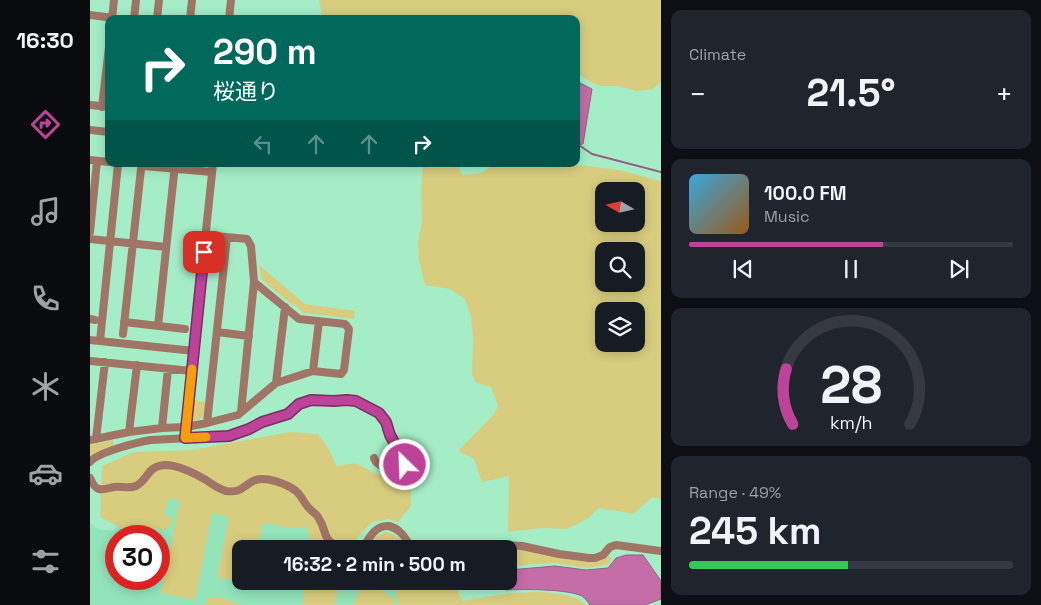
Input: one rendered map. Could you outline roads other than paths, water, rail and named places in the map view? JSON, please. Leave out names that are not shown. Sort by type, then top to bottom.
[{"type":"street","points":[[112,15],[114,0]]},
{"type":"street","points":[[134,15],[136,0]]},
{"type":"street","points":[[157,15],[158,0]]},
{"type":"street","points":[[190,15],[192,0]]},
{"type":"street","points":[[229,15],[231,0]]},
{"type":"street","points":[[90,15],[105,17]]},
{"type":"street","points":[[90,105],[105,107]]},
{"type":"street","points":[[90,130],[105,132]]},
{"type":"street","points":[[90,232],[94,160]]},
{"type":"street","points":[[100,341],[118,167]]},
{"type":"street","points":[[123,334],[141,169],[143,167]]},
{"type":"street","points":[[158,326],[175,167]]},
{"type":"street","points":[[185,438],[213,168],[194,167]]},
{"type":"street","points":[[206,235],[247,239],[252,246],[254,282],[241,412]]},
{"type":"street","points":[[207,423],[227,237]]},
{"type":"street","points":[[90,239],[166,247]]},
{"type":"street","points":[[105,362],[93,440],[129,432],[162,428],[186,428],[238,415],[276,383],[313,371],[341,374],[344,370],[349,329],[345,324],[299,319],[254,282]]},
{"type":"street","points":[[276,383],[285,306]]},
{"type":"street","points":[[313,371],[318,321]]},
{"type":"street","points":[[124,322],[185,329]]},
{"type":"street","points":[[217,332],[249,336]]},
{"type":"street","points":[[90,340],[194,351]]},
{"type":"street","points":[[90,361],[192,372]]},
{"type":"street","points":[[129,432],[136,365]]},
{"type":"street","points":[[162,428],[168,369]]},
{"type":"street","points":[[90,462],[100,455],[139,441],[229,436],[262,422],[288,414],[299,404],[311,400],[356,401],[379,413],[386,422],[390,435],[405,465],[402,470],[392,474],[376,462],[374,458]]},
{"type":"street","points":[[90,479],[98,490],[116,487],[128,488],[142,482],[152,470],[159,466],[168,465],[185,470],[225,490],[236,492],[242,490],[253,481],[268,479],[286,484],[297,492],[310,509],[318,515],[328,540]]},
{"type":"street","points":[[368,540],[376,529],[382,526],[395,528],[401,532],[406,540]]},
{"type":"street","points":[[517,546],[589,558],[603,555],[610,547],[616,545],[661,551]]},
{"type":"waterway","points":[[580,146],[592,154],[661,172]]}]
